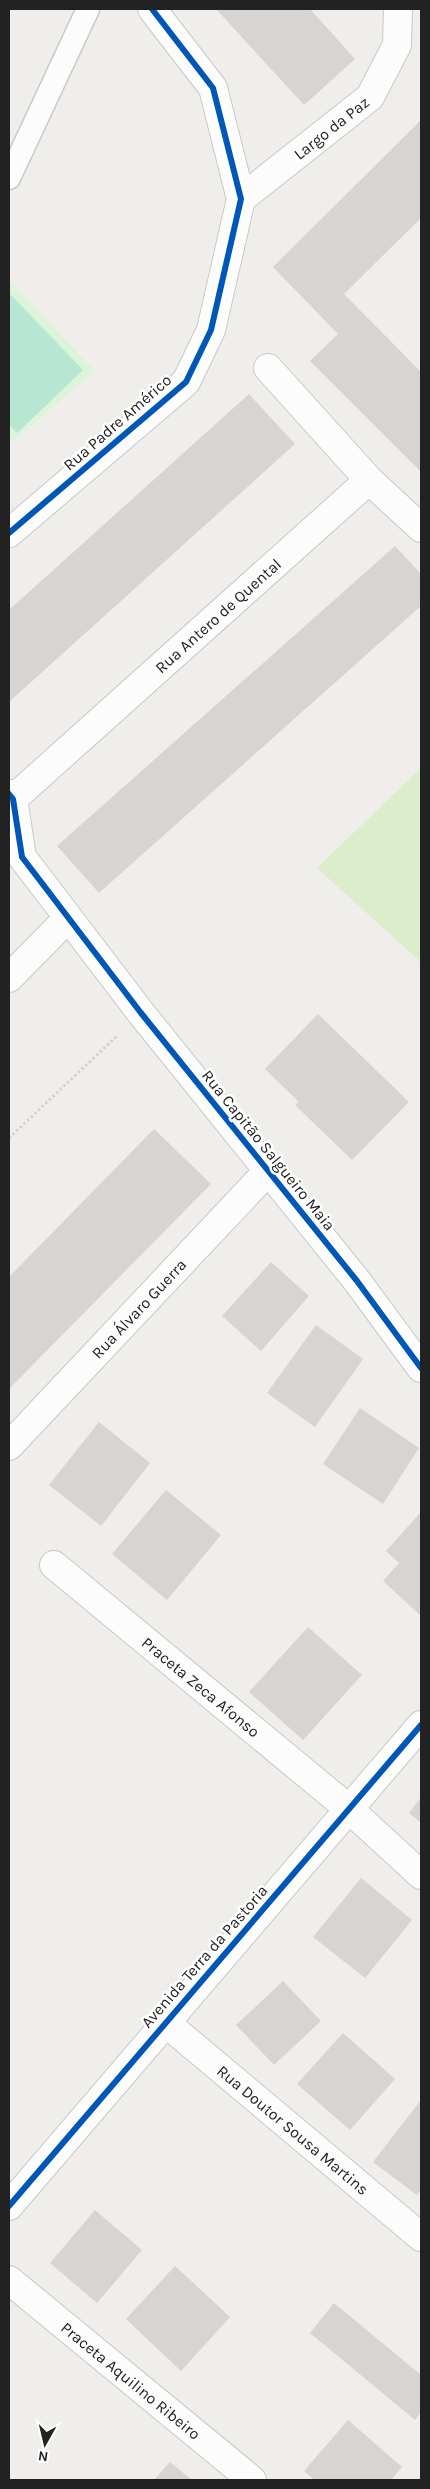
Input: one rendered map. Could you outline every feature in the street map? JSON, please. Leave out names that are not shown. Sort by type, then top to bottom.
[{"type":"street","name":"Rua Padre Américo","points":[[9,533],[186,382],[211,330],[241,199],[213,88],[152,9]]},
{"type":"street","name":"Largo da Paz","points":[[241,199],[370,97],[397,45],[398,9]]},
{"type":"street","points":[[268,368],[369,480],[421,528]]},
{"type":"street","name":"Rua Antero de Quental","points":[[11,797],[369,480]]},
{"type":"street","name":"Rua Capitão Salgueiro Maia","points":[[11,797],[22,857],[141,1013],[357,1281],[421,1368]]},
{"type":"street","points":[[9,978],[68,918]]},
{"type":"street","name":"Rua Álvaro Guerra","points":[[9,1446],[268,1171]]},
{"type":"street","name":"Praceta Zeca Afonso","points":[[54,1565],[349,1809]]},
{"type":"street","name":"Avenida Terra da Pastoria","points":[[9,2206],[421,1725]]},
{"type":"street","points":[[349,1809],[421,1875]]},
{"type":"street","name":"Rua Doutor Sousa Martins","points":[[166,2023],[421,2238]]},
{"type":"street","name":"Praceta Aquilino Ribeiro","points":[[9,2280],[252,2480]]},
{"type":"lane","points":[[9,178],[88,9]]},
{"type":"path","points":[[9,1138],[141,1013]]},
{"type":"green space","points":[[9,280],[95,371],[9,444]]},
{"type":"green space","points":[[9,293],[83,370],[17,433],[9,425]]},
{"type":"green space","points":[[421,768],[421,962],[317,868]]},
{"type":"building","points":[[216,9],[310,9],[355,59],[304,105]]},
{"type":"building","points":[[421,120],[421,218],[344,294],[421,372],[421,472],[310,361],[338,334],[273,267]]},
{"type":"building","points":[[249,394],[295,444],[9,702],[9,610]]},
{"type":"building","points":[[395,546],[421,574],[421,606],[99,893],[57,846]]},
{"type":"building","points":[[318,1014],[409,1102],[352,1160],[295,1105],[299,1102],[265,1069]]},
{"type":"building","points":[[154,1129],[211,1184],[9,1389],[9,1277]]},
{"type":"building","points":[[271,1262],[309,1296],[261,1351],[222,1316]]},
{"type":"building","points":[[316,1325],[363,1359],[315,1427],[267,1393]]},
{"type":"building","points":[[360,1408],[419,1448],[383,1504],[323,1464]]},
{"type":"building","points":[[99,1422],[150,1463],[101,1526],[49,1485]]},
{"type":"building","points":[[166,1490],[221,1535],[167,1600],[112,1554]]},
{"type":"building","points":[[420,1513],[421,1616],[383,1581],[399,1563],[386,1551]]},
{"type":"building","points":[[308,1627],[362,1675],[303,1740],[249,1692]]},
{"type":"building","points":[[421,1797],[421,1823],[409,1813]]},
{"type":"building","points":[[361,1878],[412,1920],[365,1978],[313,1937]]},
{"type":"building","points":[[283,1981],[321,2021],[274,2065],[236,2025]]},
{"type":"building","points":[[343,2033],[395,2079],[350,2130],[297,2084]]},
{"type":"building","points":[[421,2100],[421,2190],[417,2195],[373,2162]]},
{"type":"building","points":[[95,2210],[142,2250],[97,2303],[50,2263]]},
{"type":"building","points":[[175,2266],[230,2317],[181,2371],[126,2319]]},
{"type":"building","points":[[334,2303],[421,2375],[421,2412],[415,2420],[310,2333]]},
{"type":"building","points":[[348,2420],[402,2467],[391,2480],[314,2480],[304,2471]]},
{"type":"building","points":[[170,2462],[192,2480],[154,2480]]},
{"type":"cycle path","points":[[9,533],[186,382],[211,330],[241,199],[213,88],[152,9]]},
{"type":"cycle path","points":[[9,794],[13,799],[22,857],[141,1013],[357,1281],[421,1368]]},
{"type":"cycle path","points":[[9,2206],[421,1725]]}]
